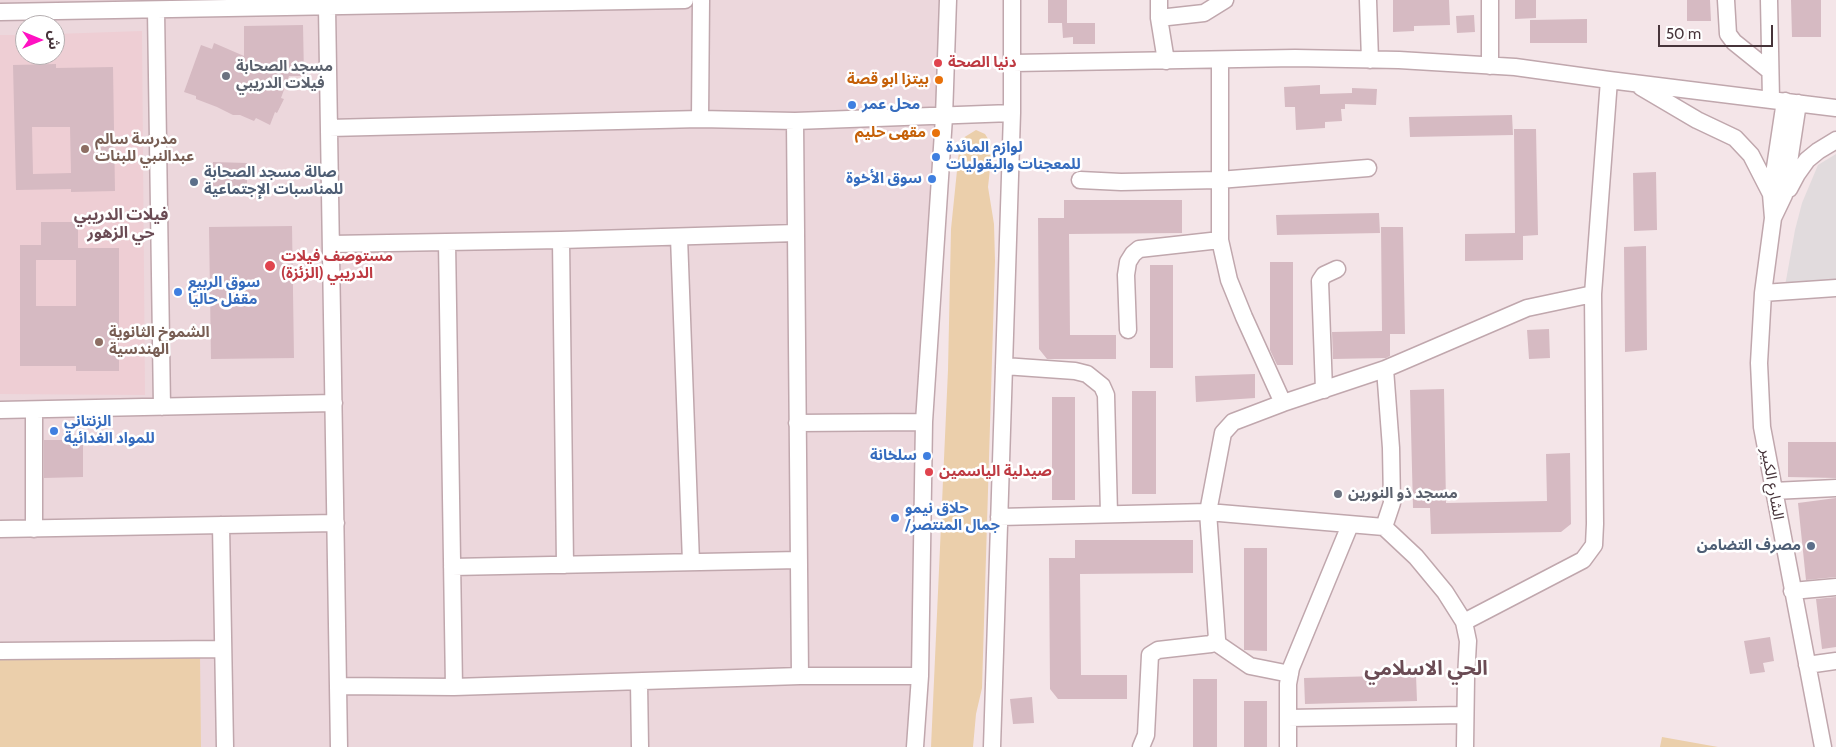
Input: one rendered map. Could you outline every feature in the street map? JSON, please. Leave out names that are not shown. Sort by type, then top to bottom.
[{"type":"street","points":[[0,12],[327,7],[470,2],[685,0]]},
{"type":"street","points":[[700,119],[701,0]]},
{"type":"street","points":[[915,747],[920,676],[924,422],[944,117],[948,0]]},
{"type":"street","points":[[992,747],[1012,114],[1012,0]]},
{"type":"street","points":[[1159,0],[1159,18],[1166,61]]},
{"type":"street","points":[[1159,18],[1204,13],[1225,0]]},
{"type":"street","points":[[1368,0],[1370,60]]},
{"type":"street","points":[[1490,0],[1490,66]]},
{"type":"street","points":[[1726,0],[1728,34],[1734,42],[1770,71]]},
{"type":"street","name":"الشارع الكبير","points":[[1769,0],[1770,71],[1785,101],[1778,195],[1763,293],[1759,363],[1762,427],[1807,665],[1826,738]]},
{"type":"street","points":[[327,7],[339,747]]},
{"type":"street","points":[[156,10],[162,407]]},
{"type":"street","points":[[1220,60],[1220,240],[1229,280],[1283,403]]},
{"type":"street","points":[[1013,63],[1370,60],[1515,67],[1836,108]]},
{"type":"street","points":[[1464,622],[1583,560],[1594,545],[1593,294],[1610,80]]},
{"type":"street","points":[[1634,83],[1697,120],[1735,138],[1751,155],[1778,195],[1807,160],[1836,140]]},
{"type":"street","points":[[329,128],[700,119],[795,121],[1012,114]]},
{"type":"street","points":[[795,121],[800,676]]},
{"type":"street","points":[[1080,180],[1121,182],[1219,180],[1368,168]]},
{"type":"street","points":[[331,244],[796,233]]},
{"type":"street","points":[[679,237],[692,562]]},
{"type":"street","points":[[561,240],[565,564]]},
{"type":"street","points":[[1128,330],[1126,275],[1128,262],[1133,254],[1140,249],[1220,240]]},
{"type":"street","points":[[447,242],[454,687]]},
{"type":"street","points":[[1324,390],[1320,281],[1324,275],[1337,269]]},
{"type":"street","points":[[1763,293],[1836,288]]},
{"type":"street","points":[[1215,642],[1218,635],[1208,512],[1223,433],[1233,422],[1385,369],[1527,308],[1593,294]]},
{"type":"street","points":[[1004,366],[1075,371],[1087,374],[1102,386],[1106,395],[1109,514]]},
{"type":"street","points":[[1384,528],[1392,503],[1391,448],[1385,369]]},
{"type":"street","points":[[0,410],[334,404]]},
{"type":"street","points":[[34,410],[34,529]]},
{"type":"street","points":[[797,423],[924,422]]},
{"type":"street","points":[[1773,491],[1836,488]]},
{"type":"street","points":[[999,517],[1208,512],[1280,517],[1384,528],[1422,564],[1445,592],[1464,622],[1468,641],[1465,747]]},
{"type":"street","points":[[0,529],[336,523]]},
{"type":"street","points":[[221,525],[225,747]]},
{"type":"street","points":[[1288,747],[1288,684],[1290,674],[1296,655],[1350,525]]},
{"type":"street","points":[[452,567],[799,560]]},
{"type":"street","points":[[1792,591],[1836,588]]},
{"type":"street","points":[[1140,747],[1146,735],[1150,655],[1158,650],[1215,642],[1250,666],[1290,674]]},
{"type":"street","points":[[0,651],[223,649]]},
{"type":"street","points":[[1807,665],[1836,661]]},
{"type":"street","points":[[339,686],[454,687],[800,676],[920,676]]},
{"type":"street","points":[[639,682],[640,747]]},
{"type":"street","points":[[1288,718],[1465,716]]},
{"type":"shaded area","points":[[0,0],[948,0],[914,747],[0,747]]},
{"type":"shaded area","points":[[142,31],[145,395],[0,394],[0,35],[15,35],[15,65],[65,65],[65,34]]},
{"type":"shaded area","points":[[976,130],[985,134],[990,142],[992,151],[988,187],[994,224],[995,261],[982,688],[976,714],[973,747],[931,747],[948,370],[951,229],[959,151],[963,138]]},
{"type":"shaded area","points":[[1836,154],[1836,285],[1785,286],[1802,203],[1818,165]]},
{"type":"shaded area","points":[[200,654],[201,747],[0,747],[0,656]]},
{"type":"shaded area","points":[[1662,737],[1718,747],[1660,747]]},
{"type":"building","points":[[1048,0],[1067,0],[1067,23],[1048,23]]},
{"type":"building","points":[[1393,0],[1449,0],[1450,25],[1414,26],[1414,31],[1393,32]]},
{"type":"building","points":[[1515,0],[1536,0],[1536,18],[1515,19]]},
{"type":"building","points":[[1687,0],[1710,0],[1711,21],[1687,21]]},
{"type":"building","points":[[1791,0],[1821,0],[1821,37],[1792,37]]},
{"type":"building","points":[[1474,15],[1475,32],[1457,33],[1456,16]]},
{"type":"building","points":[[1587,19],[1587,43],[1530,43],[1530,20]]},
{"type":"building","points":[[1062,23],[1095,23],[1095,44],[1073,44],[1073,37],[1063,38]]},
{"type":"building","name":"مسجد الصحابة فيلات الدريبي","points":[[303,25],[304,76],[289,76],[281,98],[284,99],[277,113],[275,112],[270,125],[256,118],[254,121],[240,115],[233,115],[184,92],[201,45],[212,49],[214,43],[244,56],[244,26]]},
{"type":"building","points":[[13,65],[56,65],[56,68],[113,67],[115,191],[71,192],[71,189],[16,190]],"holes":[[[32,127],[70,127],[71,173],[33,174]]]},
{"type":"building","points":[[1320,85],[1320,94],[1352,93],[1352,88],[1377,89],[1376,105],[1345,104],[1345,109],[1341,109],[1342,121],[1325,122],[1325,128],[1296,130],[1295,107],[1285,107],[1284,87]]},
{"type":"building","points":[[1512,115],[1513,135],[1410,137],[1409,117]]},
{"type":"building","points":[[1514,129],[1536,129],[1538,235],[1523,236],[1523,260],[1465,261],[1465,234],[1515,233]]},
{"type":"building","points":[[213,162],[247,163],[247,190],[213,188]]},
{"type":"building","points":[[1656,172],[1657,230],[1634,231],[1633,173]]},
{"type":"building","points":[[1064,200],[1182,200],[1182,233],[1069,234],[1070,335],[1116,335],[1116,359],[1047,359],[1039,349],[1038,218],[1064,218]]},
{"type":"building","points":[[1379,213],[1380,233],[1277,235],[1276,215]]},
{"type":"building","points":[[41,222],[78,222],[78,248],[119,248],[119,371],[76,371],[76,366],[20,366],[20,245],[41,245]],"holes":[[[36,260],[76,260],[76,306],[36,306]]]},
{"type":"building","points":[[292,226],[294,358],[211,359],[209,227]]},
{"type":"building","points":[[1381,227],[1403,227],[1405,334],[1390,334],[1390,356],[1386,358],[1333,359],[1332,332],[1382,331]]},
{"type":"building","points":[[1646,246],[1647,350],[1625,352],[1624,247]]},
{"type":"building","points":[[1270,262],[1293,262],[1293,365],[1277,365],[1270,350]]},
{"type":"building","points":[[1150,265],[1173,265],[1173,368],[1150,368]]},
{"type":"building","points":[[1549,329],[1550,358],[1529,359],[1527,330]]},
{"type":"building","points":[[1255,374],[1255,398],[1196,402],[1195,376]]},
{"type":"building","points":[[1444,389],[1446,503],[1547,501],[1546,454],[1570,453],[1571,524],[1561,532],[1431,534],[1430,508],[1413,508],[1410,390]]},
{"type":"building","points":[[1132,391],[1156,391],[1156,494],[1132,494]]},
{"type":"building","points":[[1052,397],[1075,397],[1075,500],[1052,500]]},
{"type":"building","points":[[44,440],[83,440],[83,477],[44,478]]},
{"type":"building","points":[[1788,442],[1836,442],[1836,478],[1788,477]]},
{"type":"building","points":[[1836,498],[1836,577],[1806,580],[1798,503]]},
{"type":"building","points":[[1075,540],[1193,540],[1193,573],[1080,574],[1081,675],[1127,675],[1127,699],[1058,699],[1050,689],[1049,558],[1075,558]]},
{"type":"building","points":[[1244,548],[1267,548],[1267,651],[1244,650]]},
{"type":"building","points":[[1836,597],[1836,647],[1822,649],[1816,599]]},
{"type":"building","points":[[1770,637],[1774,661],[1763,663],[1765,672],[1750,674],[1744,641]]},
{"type":"building","points":[[1416,675],[1417,701],[1305,704],[1304,678]]},
{"type":"building","points":[[1193,679],[1217,679],[1217,747],[1193,747]]},
{"type":"building","points":[[1032,697],[1034,723],[1013,724],[1010,699]]},
{"type":"building","points":[[1244,701],[1267,701],[1267,747],[1244,747]]},
{"type":"place","name":"دنيا الصحة","points":[[938,63]]},
{"type":"place","name":"مسجد الصحابة فيلات الدريبي","points":[[226,76]]},
{"type":"place","name":"بيتزا ابو قصة","points":[[939,80]]},
{"type":"place","name":"محل عمر","points":[[852,105]]},
{"type":"place","name":"مقهى حليم","points":[[936,133]]},
{"type":"place","name":"مدرسة سالم عبدالنبي للبنات","points":[[85,149]]},
{"type":"place","name":"لوازم المائدة للمعجنات والبقوليات","points":[[936,157]]},
{"type":"place","name":"سوق الأخوة","points":[[932,179]]},
{"type":"place","name":"صالة مسجد الصحابة للمناسبات الإجتماعية","points":[[194,182]]},
{"type":"place","name":"مستوصف فيلات الدريبي (الزئزة)","points":[[270,266]]},
{"type":"place","name":"سوق الربيع مقفل حاليا","points":[[178,292]]},
{"type":"place","name":"الشموخ الثانوية الهندسية","points":[[99,342]]},
{"type":"place","name":"الزنتاني للمواد الغدائية","points":[[54,431]]},
{"type":"place","name":"سلخانة","points":[[927,456]]},
{"type":"place","name":"صيدلية الياسمين","points":[[929,472]]},
{"type":"place","name":"مسجد ذو النورين","points":[[1338,494]]},
{"type":"place","name":"حلاق نيمو /جمال المنتصر","points":[[895,518]]},
{"type":"place","name":"مصرف التضامن","points":[[1811,546]]},
{"type":"district","name":"فيلات الدريبي حي الزهور","points":[[121,224]]},
{"type":"district","name":"الحي الاسلامي","points":[[1426,669]]}]
